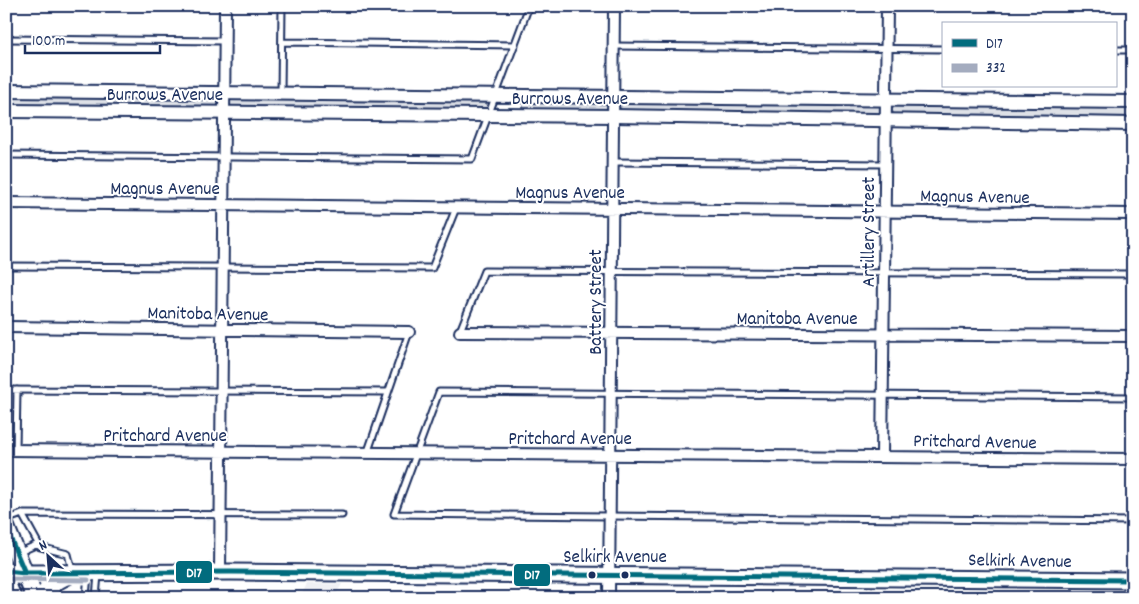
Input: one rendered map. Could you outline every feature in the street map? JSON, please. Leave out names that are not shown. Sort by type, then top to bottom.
[{"type":"main road","points":[[6,527],[35,598]]},
{"type":"main road","points":[[6,571],[25,573],[56,585]]},
{"type":"main road","name":"Selkirk Avenue","points":[[86,573],[1133,580]]},
{"type":"main road","points":[[44,598],[47,589],[86,573]]},
{"type":"main road","points":[[6,581],[13,598]]},
{"type":"street","points":[[220,573],[225,6]]},
{"type":"street","name":"Battery Street","points":[[609,598],[614,6]]},
{"type":"street","name":"Artillery Street","points":[[882,457],[887,6]]},
{"type":"street","name":"Burrows Avenue","points":[[6,90],[1133,102]]},
{"type":"street","name":"Burrows Avenue","points":[[6,111],[614,116],[1133,124]]},
{"type":"street","name":"Magnus Avenue","points":[[6,203],[1133,214]]},
{"type":"street","name":"Manitoba Avenue","points":[[6,327],[409,332]]},
{"type":"street","name":"Manitoba Avenue","points":[[460,332],[1133,336]]},
{"type":"street","name":"Pritchard Avenue","points":[[11,450],[1133,460]]},
{"type":"lane","points":[[281,93],[282,6]]},
{"type":"lane","points":[[6,155],[472,159],[529,6]]},
{"type":"lane","points":[[6,39],[225,41]]},
{"type":"lane","points":[[282,42],[515,44]]},
{"type":"lane","points":[[614,46],[942,48]]},
{"type":"lane","points":[[1116,50],[1133,50]]},
{"type":"lane","points":[[614,162],[885,164]]},
{"type":"lane","points":[[6,266],[432,268],[456,207]]},
{"type":"lane","points":[[460,332],[484,271],[1133,274]]},
{"type":"lane","points":[[367,454],[409,332]]},
{"type":"lane","points":[[6,390],[388,392]]},
{"type":"lane","points":[[11,450],[17,390]]},
{"type":"lane","points":[[1133,397],[439,392],[394,514],[1133,521]]},
{"type":"lane","points":[[22,514],[38,544],[45,550],[68,554],[86,573],[96,597],[105,598]]},
{"type":"lane","points":[[6,520],[22,514],[342,515]]},
{"type":"lane","points":[[17,554],[38,544]]},
{"type":"lane","points":[[86,573],[86,598]]},
{"type":"shaded area","points":[[6,96],[209,98],[217,101],[219,104],[216,107],[6,106]]},
{"type":"shaded area","points":[[232,99],[486,102],[488,109],[232,108],[229,103]]},
{"type":"shaded area","points":[[524,101],[607,103],[608,110],[521,112]]},
{"type":"shaded area","points":[[622,103],[879,106],[881,110],[879,115],[620,110]]},
{"type":"shaded area","points":[[895,106],[1133,108],[1133,118],[895,115],[892,110]]},
{"type":"shaded area","points":[[307,584],[342,584],[334,598],[300,598]]},
{"type":"transit line","name":"D17","points":[[6,528],[25,573]]},
{"type":"transit line","name":"D17","points":[[6,571],[25,573],[231,572],[1133,580]]},
{"type":"transit line","name":"332","points":[[6,579],[88,580]]}]
